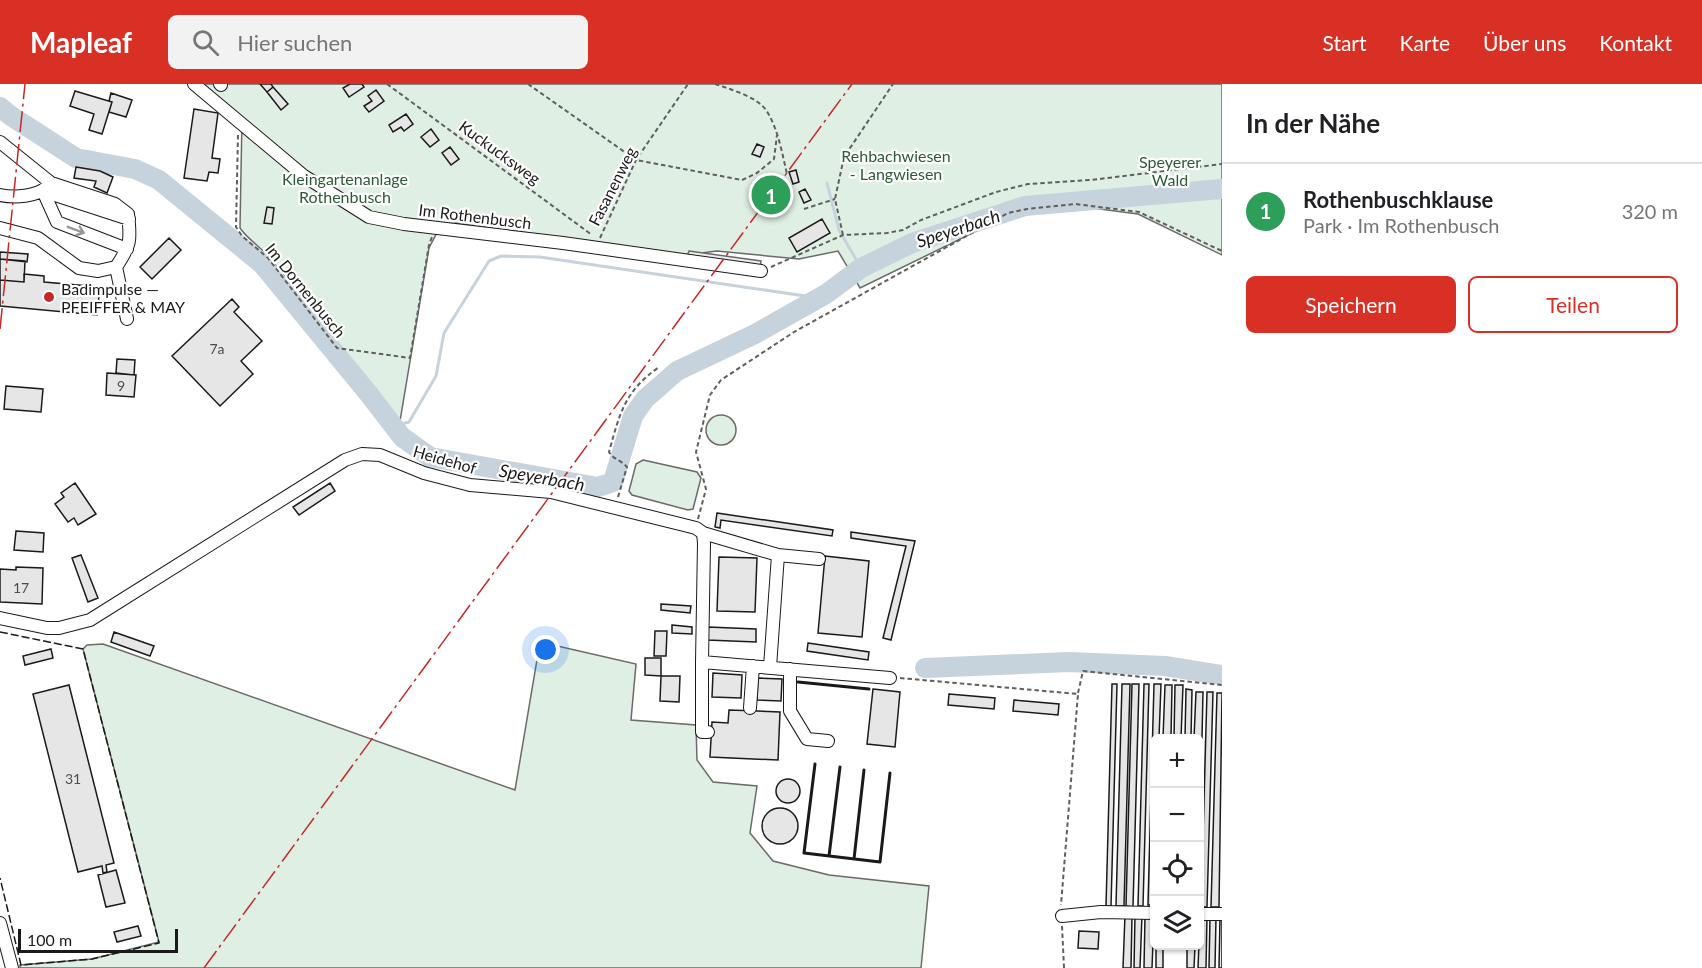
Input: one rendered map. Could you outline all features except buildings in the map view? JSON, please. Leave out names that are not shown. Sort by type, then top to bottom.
[{"type":"street","name":"Im Rothenbusch","points":[[194,84],[304,176],[369,217],[761,271]]},
{"type":"street","points":[[0,142],[51,187],[129,219]]},
{"type":"street","points":[[51,187],[57,222],[128,249]]},
{"type":"street","points":[[0,195],[18,197],[51,187],[115,204],[128,214],[130,234],[128,249],[116,267],[98,271],[80,268],[38,238],[0,228]]},
{"type":"street","points":[[116,267],[127,319]]},
{"type":"street","name":"Heidehof","points":[[0,618],[47,628],[59,628],[90,620],[345,460],[362,454],[380,455],[424,473],[470,485],[551,492],[700,531],[778,555],[819,559]]},
{"type":"street","points":[[700,531],[702,732],[708,732]]},
{"type":"street","points":[[770,667],[778,555]]},
{"type":"street","points":[[702,662],[891,678]]},
{"type":"street","points":[[750,708],[753,666]]},
{"type":"street","points":[[790,669],[790,711],[807,739],[828,741]]},
{"type":"street","points":[[1062,916],[1101,912],[1150,913]]},
{"type":"street","points":[[1204,914],[1222,914]]},
{"type":"street","points":[[0,923],[12,968]]},
{"type":"path","name":"Kuckucksweg","points":[[387,84],[598,240]]},
{"type":"path","points":[[528,84],[636,160],[742,180],[757,173],[774,159],[777,135]]},
{"type":"path","name":"Fasanenweg","points":[[598,240],[636,160],[688,84]]},
{"type":"path","points":[[715,84],[740,92],[765,109],[777,135],[788,174]]},
{"type":"path","points":[[842,236],[832,200],[844,157],[893,84]]},
{"type":"path","name":"Im Dornenbusch","points":[[238,120],[236,227],[242,236],[268,258],[337,348],[410,358],[429,245],[436,228]]},
{"type":"path","points":[[761,271],[842,236],[903,230],[921,220],[985,196],[1028,184],[1091,180],[1222,165]]},
{"type":"path","points":[[804,209],[832,200]]},
{"type":"path","points":[[700,531],[706,489],[696,452],[710,395],[720,380],[794,332],[1008,213],[1075,204],[1138,212],[1222,251]]},
{"type":"path","points":[[615,508],[627,467],[614,459],[609,452],[622,408],[641,380],[659,367]]},
{"type":"path","points":[[1064,968],[1061,897],[1078,694],[1083,671],[1222,685]]},
{"type":"path","points":[[891,678],[1078,694]]},
{"type":"green space","name":"Kleingartenanlage Rothenbusch","points":[[201,84],[1222,84],[1222,255],[1138,214],[1038,201],[860,288],[838,251],[799,259],[717,251],[685,255],[455,223],[441,225],[429,248],[400,421],[268,256],[240,228],[242,118]]},
{"type":"green space","points":[[721,415],[727,416],[735,424],[735,436],[727,444],[721,445],[715,444],[707,436],[706,430],[707,424],[715,416]]},
{"type":"green space","points":[[643,460],[697,472],[701,478],[693,509],[688,510],[632,495],[629,491],[636,464]]},
{"type":"green space","points":[[540,642],[636,664],[631,720],[696,725],[697,760],[713,782],[757,786],[750,833],[773,861],[829,875],[929,886],[921,968],[20,968],[20,965],[92,959],[159,942],[83,649],[87,645],[103,644],[515,790]]},
{"type":"shaded area","points":[[689,251],[761,261],[760,269],[686,259]]},
{"type":"waterway","name":"Speyerbach","points":[[0,107],[76,158],[135,169],[159,180],[262,264],[402,437],[430,457],[598,487],[613,482],[633,416],[645,399],[677,371],[755,334],[826,294],[861,268],[912,243],[1025,206],[1222,189]]},
{"type":"waterway","points":[[827,183],[839,230],[861,268]]},
{"type":"waterway","points":[[393,426],[409,422],[436,376],[444,333],[489,261],[501,256],[540,257],[819,298]]},
{"type":"waterway","points":[[925,668],[1069,662],[1165,666],[1222,675]]},
{"type":"fence","points":[[0,632],[83,649],[159,943],[92,959],[21,965],[0,878]]},
{"type":"wall","points":[[798,682],[869,689]]},
{"type":"wall","points":[[815,764],[804,853],[880,862],[890,773]]},
{"type":"wall","points":[[829,856],[840,767]]},
{"type":"wall","points":[[854,859],[864,770]]},
{"type":"power","points":[[0,329],[25,84]]},
{"type":"power","points":[[204,968],[852,84]]},
{"type":"place","name":"Rothenbuschklause","points":[[771,195]]},
{"type":"place","name":"Badimpulse — PFEIFFER & MAY","points":[[49,297]]},
{"type":"park label","name":"Rehbachwiesen - Langwiesen","points":[[896,164]]},
{"type":"park label","name":"Speyerer Wald","points":[[1170,170]]}]
